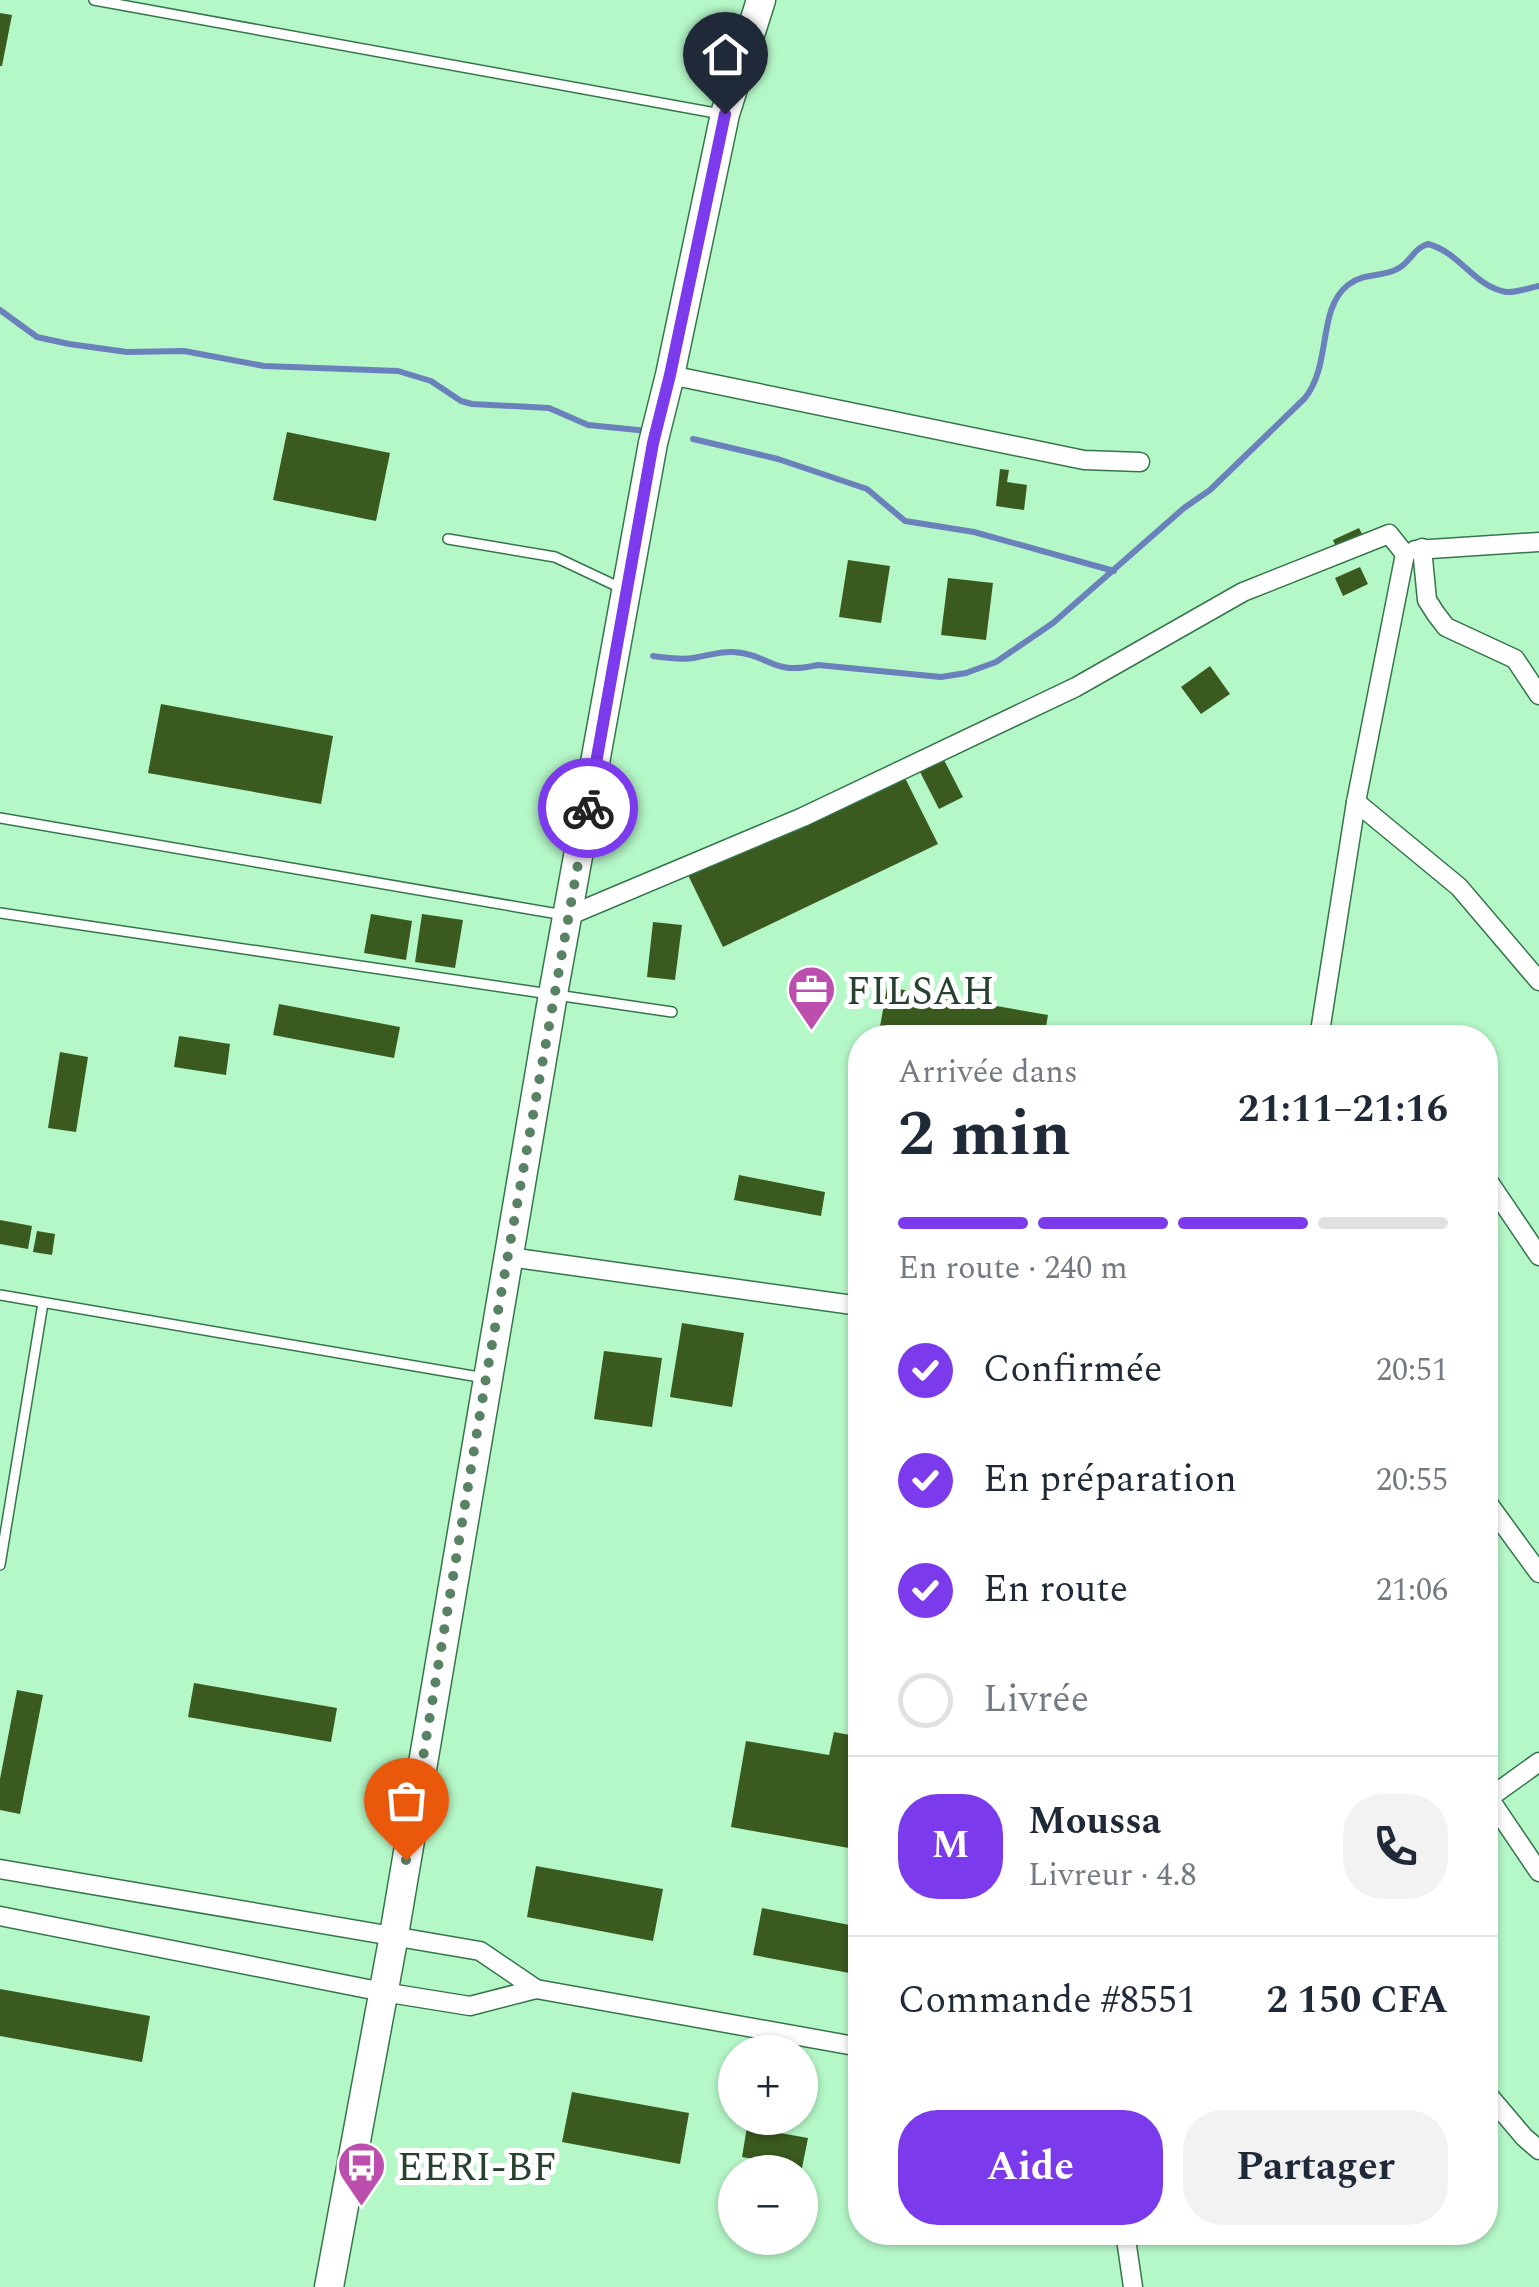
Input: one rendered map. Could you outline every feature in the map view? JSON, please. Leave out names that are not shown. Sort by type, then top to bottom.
[{"type":"highway","points":[[329,2287],[394,1935],[553,994],[653,443],[725,114],[761,0]]},
{"type":"street","points":[[670,375],[1084,460],[1140,462]]},
{"type":"street","points":[[568,916],[803,817],[1076,688],[1243,592],[1388,534],[1414,551],[1539,542]]},
{"type":"street","points":[[1414,551],[1427,600],[1446,627],[1514,659],[1539,696]]},
{"type":"street","points":[[1321,1025],[1356,802],[1414,551]]},
{"type":"street","points":[[1356,802],[1459,888],[1539,980]]},
{"type":"street","points":[[1498,1195],[1539,1256]]},
{"type":"street","points":[[509,1256],[848,1304]]},
{"type":"street","points":[[1498,1517],[1539,1573]]},
{"type":"street","points":[[1498,1788],[1539,1762]]},
{"type":"street","points":[[1498,1811],[1539,1872]]},
{"type":"street","points":[[0,1869],[480,1951],[536,1989],[848,2045]]},
{"type":"street","points":[[0,1916],[470,2006],[536,1989]]},
{"type":"street","points":[[1498,2105],[1539,2150]]},
{"type":"street","points":[[1127,2245],[1133,2287]]},
{"type":"lane","points":[[94,0],[725,114]]},
{"type":"lane","points":[[448,539],[554,557],[626,590]]},
{"type":"lane","points":[[0,818],[568,916]]},
{"type":"lane","points":[[0,913],[672,1012]]},
{"type":"lane","points":[[0,1296],[486,1378]]},
{"type":"lane","points":[[0,1565],[43,1302]]},
{"type":"building","points":[[0,13],[12,15],[2,66],[0,66]]},
{"type":"building","points":[[287,432],[390,453],[376,521],[273,500]]},
{"type":"building","points":[[1000,469],[1009,470],[1007,482],[1027,485],[1024,510],[996,506]]},
{"type":"building","points":[[1359,528],[1365,540],[1338,552],[1333,540]]},
{"type":"building","points":[[848,560],[890,566],[881,623],[839,617]]},
{"type":"building","points":[[1360,567],[1368,584],[1343,596],[1335,578]]},
{"type":"building","points":[[948,578],[993,583],[986,640],[941,635]]},
{"type":"building","points":[[1210,666],[1230,694],[1201,714],[1181,687]]},
{"type":"building","points":[[161,704],[333,736],[321,804],[148,773]]},
{"type":"building","points":[[943,758],[963,797],[939,809],[919,770]]},
{"type":"building","points":[[902,772],[938,844],[723,947],[688,875]]},
{"type":"building","points":[[371,914],[412,921],[406,960],[364,953]]},
{"type":"building","points":[[422,914],[463,920],[455,968],[415,962]]},
{"type":"building","points":[[653,922],[682,925],[675,980],[647,977]]},
{"type":"building","points":[[887,987],[1048,1015],[1046,1025],[880,1025]]},
{"type":"building","points":[[279,1004],[400,1027],[394,1058],[273,1035]]},
{"type":"building","points":[[179,1036],[230,1044],[226,1075],[174,1067]]},
{"type":"building","points":[[60,1052],[88,1057],[76,1132],[48,1128]]},
{"type":"building","points":[[739,1175],[825,1192],[821,1216],[734,1200]]},
{"type":"building","points":[[0,1220],[32,1226],[28,1249],[0,1244]]},
{"type":"building","points":[[37,1231],[55,1234],[52,1255],[33,1252]]},
{"type":"building","points":[[682,1323],[744,1333],[732,1407],[670,1397]]},
{"type":"building","points":[[604,1351],[662,1358],[652,1427],[594,1419]]},
{"type":"building","points":[[194,1683],[337,1708],[331,1742],[188,1717]]},
{"type":"building","points":[[17,1690],[43,1695],[20,1814],[0,1810],[0,1779]]},
{"type":"building","points":[[834,1732],[848,1735],[848,1848],[731,1827],[746,1741],[829,1755]]},
{"type":"building","points":[[536,1866],[663,1889],[653,1941],[527,1917]]},
{"type":"building","points":[[762,1908],[848,1925],[848,1973],[753,1955]]},
{"type":"building","points":[[0,1989],[150,2016],[142,2062],[0,2036]]},
{"type":"building","points":[[572,2092],[689,2113],[680,2164],[562,2142]]},
{"type":"building","points":[[746,2135],[808,2138],[805,2155],[742,2155]]},
{"type":"waterway","points":[[653,656],[688,659],[733,652],[790,668],[818,665],[941,677],[996,662],[1053,623],[1184,508],[1210,490],[1305,398],[1319,369],[1332,308],[1348,285],[1399,268],[1428,244],[1449,254],[1495,289],[1510,292],[1539,286]]},
{"type":"waterway","points":[[0,310],[37,337],[69,344],[127,352],[184,351],[264,366],[398,371],[431,381],[472,404],[549,408],[588,425],[648,431]]},
{"type":"waterway","points":[[693,439],[778,459],[867,489],[905,521],[974,532],[1114,571]]},
{"type":"way so far","points":[[406,1860],[486,1378],[588,808]]},
{"type":"place","name":"FILSAH","points":[[811,1032]]},
{"type":"place","name":"EERI-BF","points":[[362,2208]]},
{"type":"route","points":[[588,808],[653,443],[725,114]]}]
